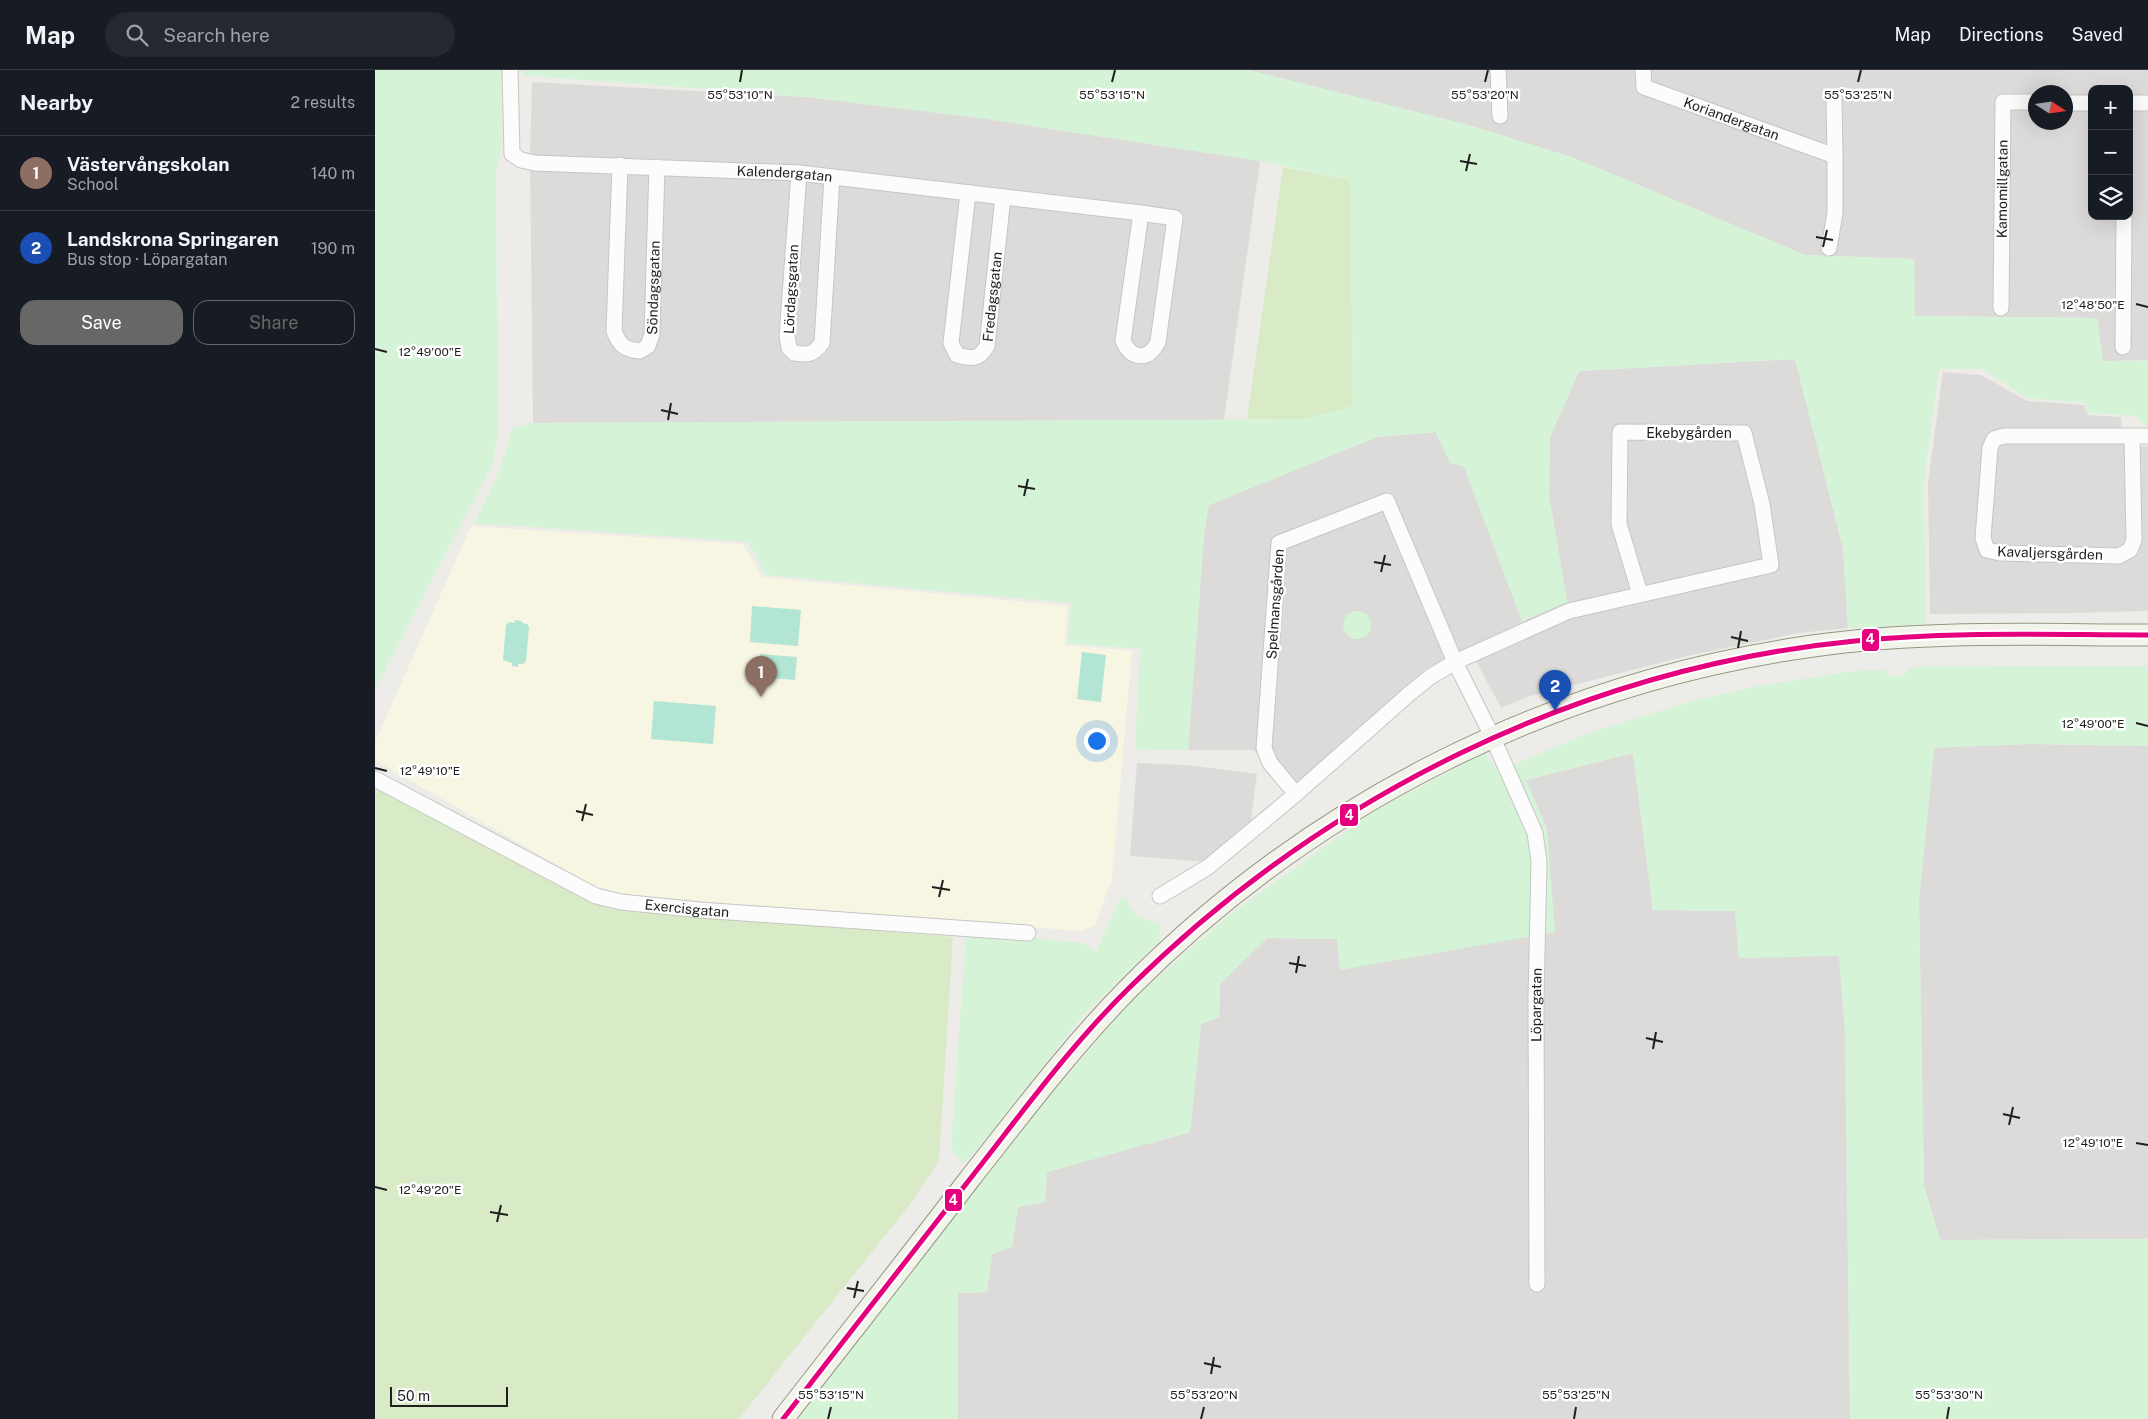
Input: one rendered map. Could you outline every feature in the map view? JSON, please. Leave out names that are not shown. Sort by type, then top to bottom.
[{"type":"street","name":"Kalendergatan","points":[[510,70],[512,154],[521,160],[535,163],[799,173],[1141,213],[1175,218],[1158,342],[1153,351],[1144,356],[1135,355],[1127,351],[1123,341],[1141,213]]},
{"type":"street","points":[[1498,70],[1500,116]]},
{"type":"street","name":"Koriandergatan","points":[[1643,70],[1643,88],[1835,156]]},
{"type":"street","points":[[1829,248],[1835,213],[1834,97]]},
{"type":"street","name":"Kamomillgatan","points":[[2001,308],[2003,102],[2028,102]]},
{"type":"street","points":[[2073,103],[2088,103]]},
{"type":"street","points":[[2133,103],[2148,103]]},
{"type":"street","name":"Söndagsgatan","points":[[620,165],[614,331],[617,340],[624,348],[640,351],[647,346],[652,334],[657,167]]},
{"type":"street","name":"Lördagsgatan","points":[[799,173],[787,336],[789,348],[793,354],[808,356],[816,351],[822,343],[833,177]]},
{"type":"street","name":"Fredagsgatan","points":[[968,193],[951,343],[957,355],[973,359],[982,355],[987,346],[1003,197]]},
{"type":"street","points":[[2123,347],[2124,220]]},
{"type":"street","name":"Ekebygården","points":[[1455,662],[1569,611],[1771,565],[1762,504],[1744,433],[1620,432],[1619,524],[1640,594]]},
{"type":"street","name":"Kavaljersgården","points":[[2132,436],[2133,540],[2130,550],[2119,556],[2000,553],[1987,550],[1983,538],[1990,448],[1994,439],[2004,436],[2132,436],[2148,436]]},
{"type":"street","name":"Spelmansgården","points":[[1296,794],[1271,763],[1264,748],[1279,542],[1387,501],[1455,662],[1492,736]]},
{"type":"street","points":[[783,1419],[1036,1094],[1077,1044],[1128,989],[1240,889],[1349,812],[1424,770],[1492,736],[1557,710],[1625,687],[1711,664],[1810,646],[1925,636],[2148,635]]},
{"type":"street","points":[[1160,896],[1208,867],[1296,794],[1423,683],[1455,662]]},
{"type":"street","name":"Löpargatan","points":[[1492,736],[1535,834],[1539,861],[1536,998],[1537,1284]]},
{"type":"street","name":"Exercisgatan","points":[[375,778],[596,896],[621,902],[700,910],[1028,933]]},
{"type":"shaded area","points":[[1248,70],[2148,70],[2148,360],[2103,361],[2097,318],[1914,316],[1914,259],[1805,255],[1574,158],[1472,126]]},
{"type":"shaded area","points":[[532,82],[807,97],[980,118],[1260,161],[1224,420],[533,423],[530,156]]},
{"type":"shaded area","points":[[1795,359],[1843,548],[1848,628],[1799,633],[1687,656],[1527,697],[1501,708],[1469,647],[1427,668],[1288,790],[1253,750],[1188,750],[1204,534],[1209,505],[1377,437],[1436,432],[1450,463],[1464,466],[1522,621],[1511,627],[1567,601],[1549,496],[1550,437],[1579,371]]},
{"type":"shaded area","points":[[1943,372],[1981,375],[2027,401],[2084,405],[2088,415],[2121,417],[2123,446],[2148,446],[2148,611],[1930,614],[1928,482]]},
{"type":"shaded area","points":[[471,526],[743,544],[762,577],[1067,606],[1065,645],[1132,651],[1112,879],[1095,926],[1080,931],[607,894],[375,760],[375,742]]},
{"type":"shaded area","points":[[2028,744],[2148,746],[2148,1239],[1940,1240],[1924,1187],[1919,900],[1934,747]]},
{"type":"shaded area","points":[[1633,753],[1653,910],[1735,911],[1739,958],[1839,955],[1845,1031],[1850,1419],[958,1419],[958,1293],[987,1292],[992,1254],[1012,1247],[1017,1207],[1045,1202],[1047,1172],[1190,1132],[1201,1024],[1219,1017],[1220,984],[1267,938],[1337,939],[1340,970],[1547,829],[1526,780]]},
{"type":"shaded area","points":[[1137,763],[1187,765],[1257,774],[1250,827],[1207,862],[1130,856]]},
{"type":"green space","points":[[375,70],[502,70],[502,143],[496,173],[498,435],[492,465],[375,689]]},
{"type":"green space","points":[[523,70],[1248,70],[1472,126],[1574,158],[1805,255],[1914,259],[1915,316],[2097,318],[2103,361],[2148,361],[2148,427],[2141,422],[2138,416],[2088,413],[2085,403],[2027,398],[1982,369],[1939,369],[1924,483],[1926,624],[1848,628],[1843,548],[1795,359],[1579,371],[1550,437],[1549,496],[1567,602],[1522,621],[1464,467],[1450,463],[1436,432],[1377,437],[1209,505],[1204,534],[1188,750],[1135,749],[1140,649],[1068,643],[1071,603],[766,575],[748,542],[475,523],[498,474],[513,428],[533,423],[1304,419],[1353,406],[1350,180],[1260,161],[980,118],[807,97],[523,75]]},
{"type":"green space","points":[[1283,167],[1350,180],[1353,406],[1304,419],[1247,419]]},
{"type":"green space","points":[[752,606],[801,610],[798,646],[750,642]]},
{"type":"green space","points":[[1357,611],[1367,615],[1371,625],[1367,635],[1357,639],[1347,635],[1343,625],[1347,615]]},
{"type":"green space","points":[[515,620],[522,621],[522,623],[527,624],[529,627],[526,661],[523,664],[518,664],[518,667],[512,666],[512,663],[503,660],[506,625],[509,622],[515,623]]},
{"type":"green space","points":[[1082,652],[1106,655],[1101,702],[1077,699]]},
{"type":"green space","points":[[760,654],[797,657],[795,680],[758,677]]},
{"type":"green space","points":[[2148,666],[2148,746],[2028,744],[1934,748],[1919,900],[1924,1186],[1940,1240],[2148,1239],[2148,1419],[1850,1419],[1845,1031],[1839,956],[1739,958],[1735,911],[1653,910],[1633,753],[1526,780],[1547,829],[1555,932],[1340,970],[1337,939],[1267,938],[1220,984],[1219,1017],[1201,1024],[1190,1132],[1047,1172],[1045,1202],[1018,1207],[1012,1247],[992,1254],[987,1292],[958,1293],[958,1419],[798,1419],[1024,1126],[1131,1001],[1227,917],[1376,810],[1485,753],[1498,772],[1583,735],[1692,701],[1763,685],[1855,671],[1884,670],[1890,676],[1901,676],[1912,667]]},
{"type":"green space","points":[[654,701],[716,706],[713,744],[651,739]]},
{"type":"green space","points":[[375,787],[606,908],[953,937],[939,1161],[911,1203],[739,1419],[375,1419]]},
{"type":"green space","points":[[1120,899],[1126,899],[1138,917],[1161,925],[1159,941],[1084,1014],[982,1144],[963,1164],[951,1149],[966,932],[1083,943],[1096,952]]},
{"type":"transit line","name":"4","points":[[783,1419],[1036,1094],[1109,1008],[1205,919],[1286,856],[1372,801],[1462,752],[1556,712],[1653,679],[1753,656],[1855,641],[1928,636],[2001,634],[2148,635]]},
{"type":"place","name":"Västervångskolan","points":[[761,697]]},
{"type":"place","name":"Landskrona Springaren","points":[[1555,711]]}]
